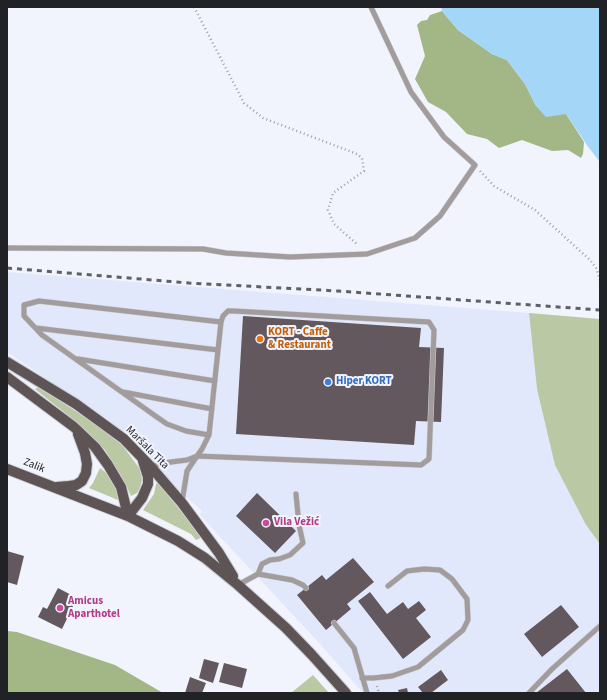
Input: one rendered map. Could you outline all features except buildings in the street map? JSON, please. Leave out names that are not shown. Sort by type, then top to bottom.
[{"type":"main road","name":"Maršala Tita","points":[[7,362],[76,404],[113,431],[141,456],[182,503],[219,553],[238,585]]},
{"type":"main road","points":[[7,377],[74,427],[95,447],[121,487],[128,516]]},
{"type":"main road","points":[[52,486],[76,485],[82,481],[86,473],[87,464],[85,453],[74,427]]},
{"type":"main road","points":[[128,516],[142,498],[148,484],[146,469],[141,456]]},
{"type":"main road","name":"Zalik","points":[[7,469],[128,516],[178,541],[215,565],[286,628],[346,693]]},
{"type":"lane","points":[[7,248],[203,249],[226,253],[290,257],[367,254],[414,238],[440,216],[475,165],[444,137],[411,92],[371,7]]},
{"type":"lane","points":[[209,435],[186,432],[167,424],[42,335],[24,316],[24,305],[40,301],[221,322]]},
{"type":"lane","points":[[152,467],[163,463],[187,460],[197,456],[421,465],[429,459],[434,330],[429,322],[228,311],[223,316],[221,322],[209,435],[202,449],[197,456],[187,471],[182,503]]},
{"type":"lane","points":[[36,328],[218,350]]},
{"type":"lane","points":[[76,359],[215,381]]},
{"type":"lane","points":[[122,392],[212,409]]},
{"type":"lane","points":[[258,574],[262,564],[270,560],[279,559],[290,555],[303,543],[299,524],[296,494]]},
{"type":"lane","points":[[362,678],[392,676],[418,667],[463,630],[468,620],[466,599],[452,579],[440,570],[406,571],[388,586]]},
{"type":"lane","points":[[238,585],[258,574],[292,580],[306,588]]},
{"type":"lane","points":[[334,623],[354,648],[367,693]]},
{"type":"lane","points":[[529,693],[552,669],[600,626]]},
{"type":"path","points":[[194,7],[244,103],[263,118],[357,154],[362,158],[364,171],[333,193],[328,210],[334,224],[367,254]]},
{"type":"path","points":[[475,165],[494,186],[535,210],[590,260],[596,268],[600,280]]},
{"type":"shaded area","points":[[7,272],[529,313],[537,389],[586,525],[600,544],[600,693],[363,693],[320,644],[199,514],[202,511],[166,479],[138,446],[110,421],[7,352]]},
{"type":"green space","points":[[442,11],[458,30],[492,54],[507,60],[525,84],[536,106],[566,114],[584,142],[583,154],[581,158],[568,150],[552,151],[522,140],[499,148],[487,139],[467,134],[446,112],[428,102],[415,79],[425,56],[417,25],[421,21],[427,20],[430,15]]},
{"type":"green space","points":[[529,313],[600,319],[600,544],[586,525],[555,465],[537,389]]},
{"type":"green space","points":[[39,387],[101,428],[122,445],[140,469],[142,480],[137,493],[131,496],[124,481],[105,450],[75,421],[35,389]]},
{"type":"green space","points":[[100,468],[106,473],[117,490],[120,497],[118,500],[89,488]]},
{"type":"green space","points":[[158,483],[201,536],[199,539],[196,540],[191,534],[143,510],[154,494],[156,484]]},
{"type":"green space","points":[[7,631],[17,632],[115,665],[163,693],[7,693]]},
{"type":"green space","points":[[313,675],[329,693],[291,693]]},
{"type":"water","points":[[441,7],[600,7],[600,162],[566,114],[546,117],[536,106],[525,84],[507,60],[492,54],[458,30],[442,11]]},
{"type":"railway","points":[[7,268],[189,283],[338,291],[600,310]]},
{"type":"place","name":"KORT - Caffe & Restaurant","points":[[260,339]]},
{"type":"place","name":"Hiper KORT","points":[[328,382]]},
{"type":"place","name":"Vila Vežić","points":[[266,523]]},
{"type":"place","name":"Amicus Aparthotel","points":[[60,608]]}]
